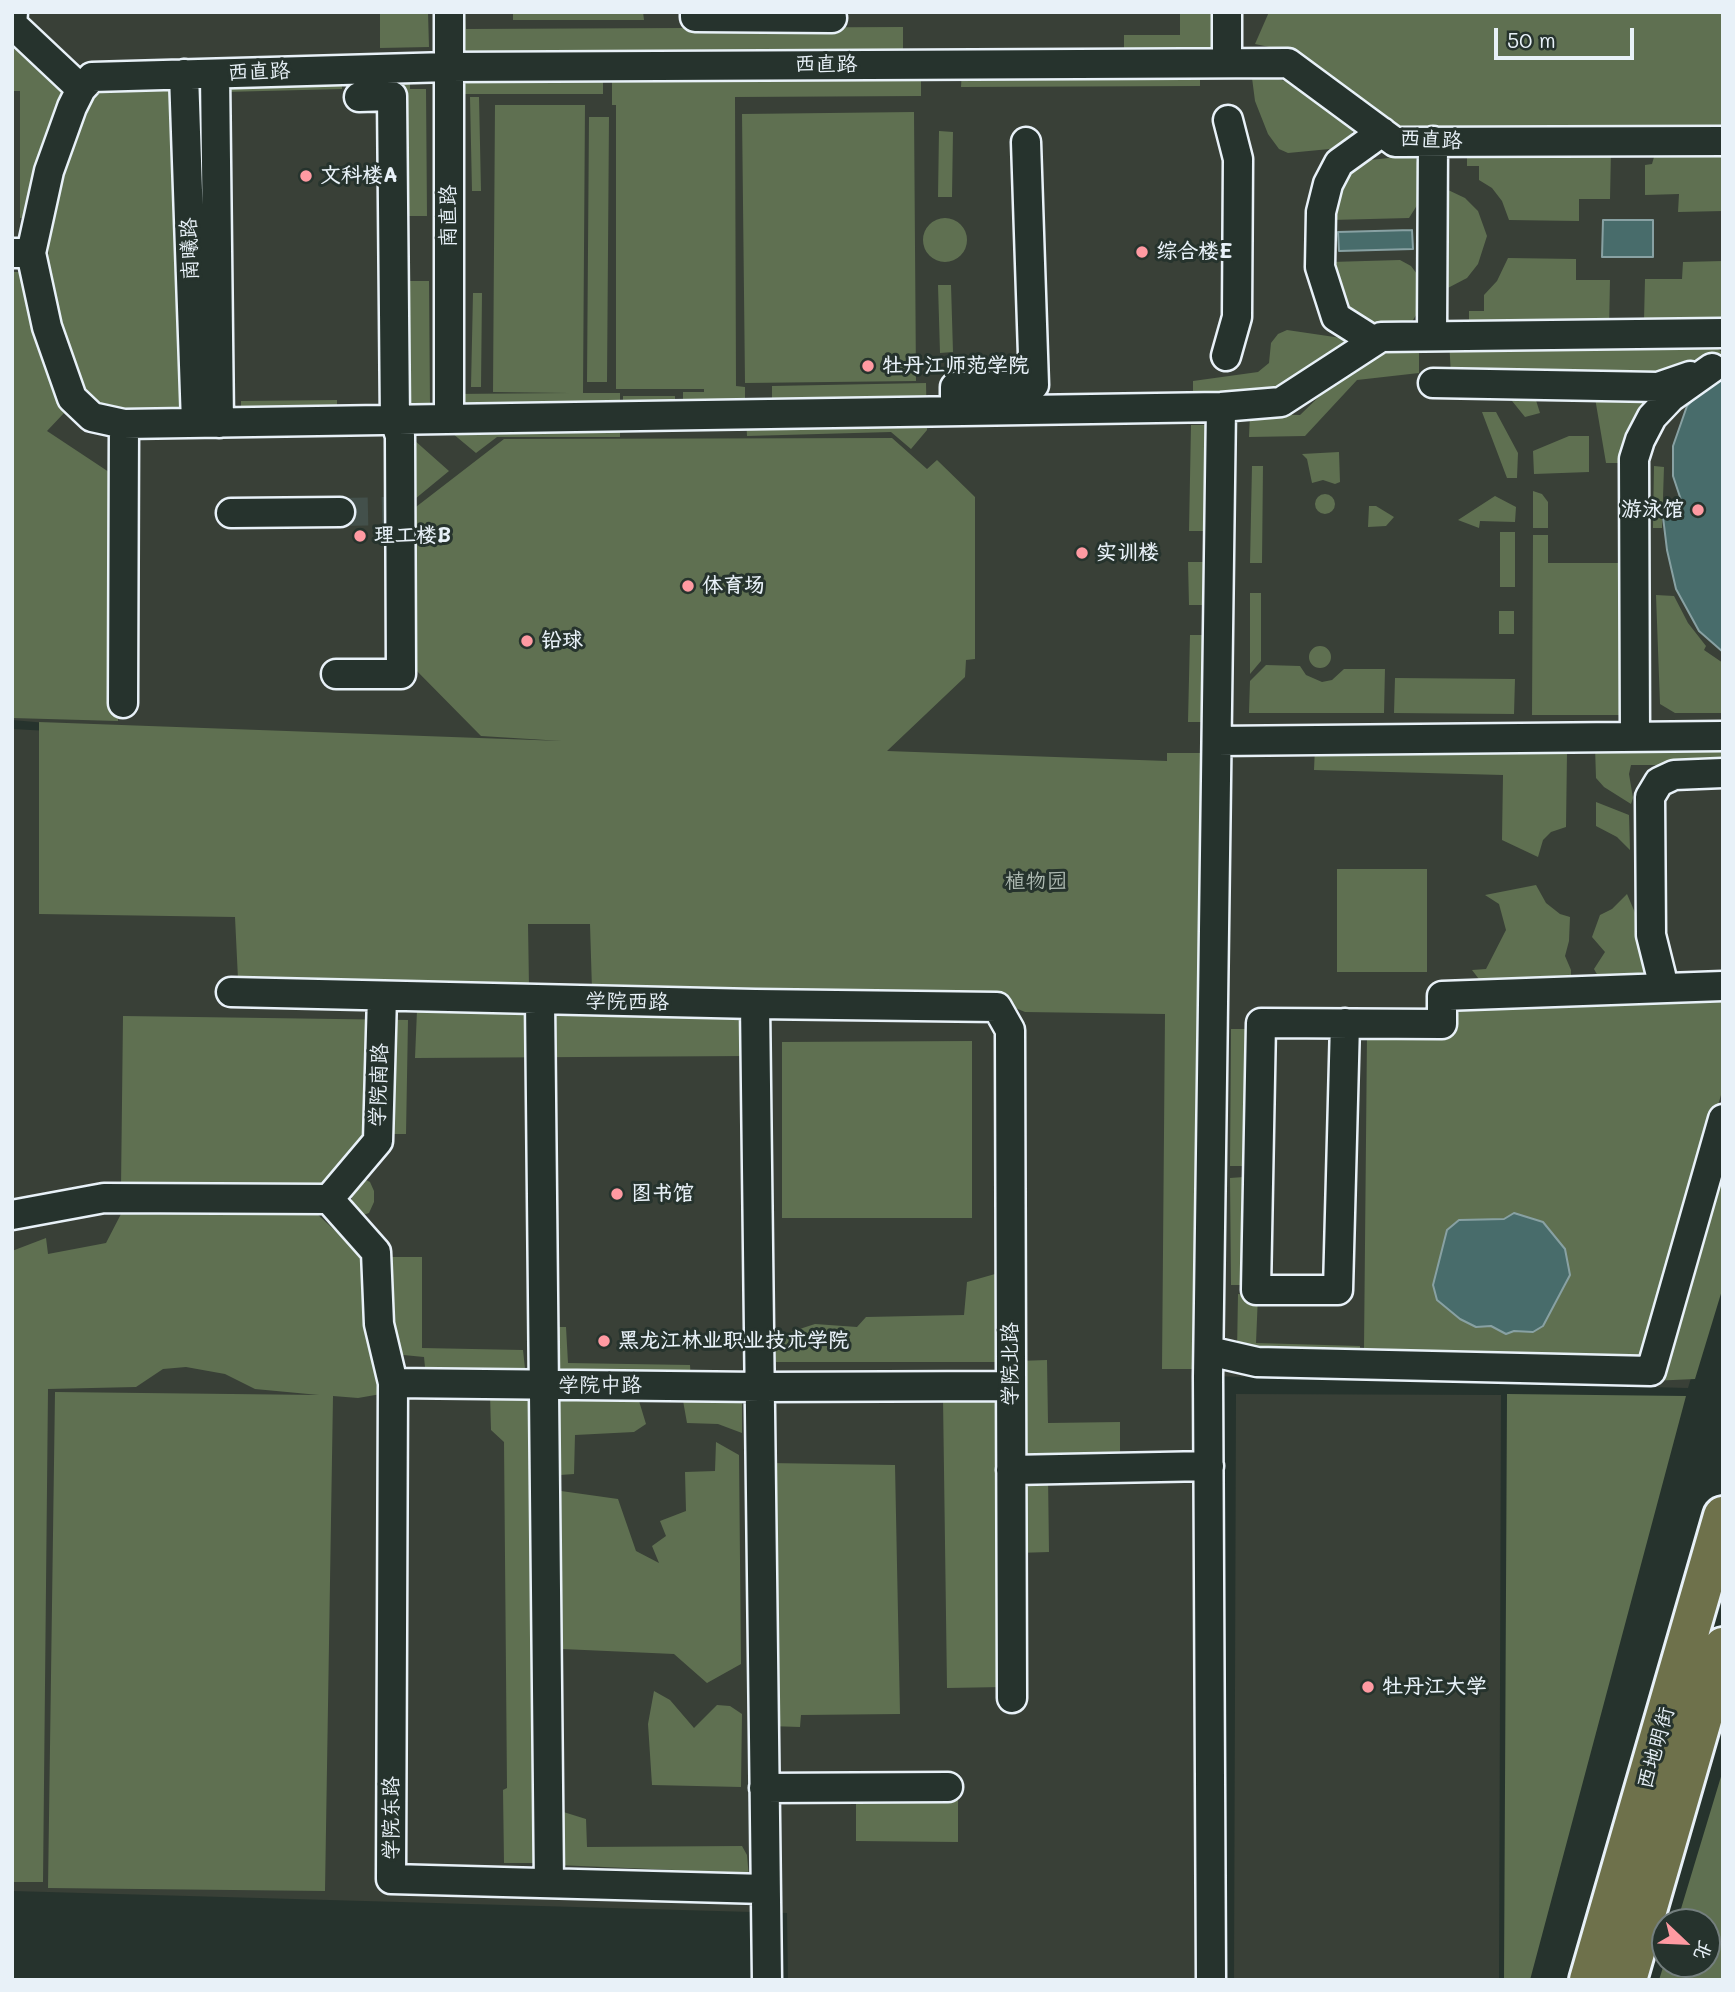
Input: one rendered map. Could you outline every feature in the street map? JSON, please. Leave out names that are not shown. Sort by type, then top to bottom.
[{"type":"highway","name":"西地明街","points":[[1589,1980],[1723,1516]]},
{"type":"highway","name":"西地明街","points":[[1627,1980],[1723,1647]]},
{"type":"street","points":[[13,12],[12,24],[81,89],[72,107],[22,253],[72,398],[92,416],[124,424],[1221,407],[1281,402],[1381,337],[1723,333]]},
{"type":"street","name":"南直路","points":[[449,12],[449,419]]},
{"type":"street","points":[[695,12],[695,17],[832,15],[831,64]]},
{"type":"street","points":[[1227,12],[1227,62]]},
{"type":"street","name":"西直路","points":[[81,89],[92,77],[449,67],[1289,63],[1382,138],[1433,141],[1723,141]]},
{"type":"street","name":"南曦路","points":[[184,74],[192,302],[207,423]]},
{"type":"street","points":[[207,423],[217,269],[215,74]]},
{"type":"street","points":[[336,674],[401,674],[393,511],[400,436],[395,421],[392,96],[359,97]]},
{"type":"street","points":[[1226,356],[1237,317],[1238,159],[1228,120]]},
{"type":"street","points":[[1374,341],[1336,317],[1320,267],[1321,212],[1328,184],[1339,163],[1382,138]]},
{"type":"street","points":[[1432,336],[1433,141]]},
{"type":"street","points":[[955,411],[955,387],[1034,385],[1026,142]]},
{"type":"street","points":[[189,203],[216,231]]},
{"type":"street","points":[[192,302],[217,269]]},
{"type":"street","points":[[1433,383],[1658,387],[1718,368]]},
{"type":"street","points":[[1635,737],[1634,459],[1652,417],[1671,397],[1718,368]]},
{"type":"street","points":[[1211,1980],[1209,1350],[1221,407]]},
{"type":"street","points":[[123,703],[124,424]]},
{"type":"street","points":[[231,513],[340,512]]},
{"type":"street","points":[[1217,741],[1723,736]]},
{"type":"street","points":[[1652,988],[1659,984],[1661,975],[1651,935],[1650,797],[1659,782],[1674,775],[1723,773]]},
{"type":"street","points":[[1345,1023],[1338,1290],[1256,1290],[1261,1023],[1345,1023],[1441,1024],[1442,996],[1723,986]]},
{"type":"street","name":"学院西路","points":[[231,992],[997,1007],[1010,1030]]},
{"type":"street","name":"学院南路","points":[[329,1199],[378,1140],[382,996]]},
{"type":"street","points":[[540,1000],[549,1883]]},
{"type":"street","points":[[755,1004],[766,1980]]},
{"type":"street","name":"学院北路","points":[[1010,1030],[1012,1698]]},
{"type":"street","points":[[1209,1350],[1257,1362],[1651,1371],[1723,1119]]},
{"type":"street","points":[[1211,1170],[1257,1171]]},
{"type":"street","points":[[12,1215],[104,1198],[329,1199],[376,1252],[379,1324],[393,1383]]},
{"type":"street","name":"学院中路","points":[[393,1383],[760,1387],[1011,1386]]},
{"type":"street","name":"学院东路","points":[[393,1383],[391,1879],[765,1889]]},
{"type":"street","points":[[1012,1470],[1209,1466]]},
{"type":"street","points":[[764,1788],[948,1787]]},
{"type":"shaded area","name":"牡丹江师范学院","points":[[12,12],[1723,12],[1723,1272],[1688,1388],[1208,1376],[1201,785],[137,731],[12,720]]},
{"type":"shaded area","name":"黑龙江林业职业技术学院","points":[[12,729],[1195,791],[1196,1980],[788,1980],[787,1913],[12,1891]]},
{"type":"shaded area","name":"牡丹江大学","points":[[1236,1394],[1501,1395],[1499,1980],[1234,1980]]},
{"type":"green space","points":[[380,12],[428,12],[429,47],[380,48]]},
{"type":"green space","points":[[433,12],[465,12],[466,29],[903,27],[903,59],[458,62],[458,39],[433,39]]},
{"type":"green space","points":[[513,12],[643,12],[644,20],[513,20]]},
{"type":"green space","points":[[1180,12],[1215,12],[1215,55],[1124,55],[1124,35],[1180,35]]},
{"type":"green space","points":[[1269,12],[1723,12],[1723,132],[1398,131],[1293,52],[1255,44]]},
{"type":"green space","points":[[12,41],[69,90],[29,218],[20,218],[20,91],[12,91]]},
{"type":"green space","points":[[921,66],[921,96],[735,97],[736,386],[745,387],[745,411],[683,411],[683,392],[704,392],[704,389],[616,389],[616,105],[612,105],[612,67]]},
{"type":"green space","points":[[1200,69],[1200,86],[961,87],[962,70]]},
{"type":"green space","points":[[456,72],[603,72],[603,94],[456,94]]},
{"type":"green space","points":[[1269,76],[1291,83],[1353,131],[1347,143],[1340,148],[1288,153],[1279,149],[1268,134],[1255,101],[1252,78]]},
{"type":"green space","points":[[342,81],[342,89],[224,92],[219,84]]},
{"type":"green space","points":[[368,81],[410,81],[410,89],[426,89],[427,216],[407,216],[406,92],[368,92]]},
{"type":"green space","points":[[177,83],[186,415],[118,412],[103,408],[82,390],[57,317],[48,270],[49,238],[67,146],[93,92],[108,85]]},
{"type":"green space","points":[[470,97],[479,97],[481,191],[472,191]]},
{"type":"green space","points":[[495,105],[585,105],[583,393],[620,393],[620,437],[497,437],[476,453],[452,433],[452,394],[569,393],[493,392]]},
{"type":"green space","points":[[914,112],[916,381],[745,383],[742,114]]},
{"type":"green space","points":[[589,117],[609,117],[607,382],[587,382]]},
{"type":"green space","points":[[939,131],[953,132],[952,197],[938,197]]},
{"type":"green space","points":[[1467,148],[1611,150],[1610,199],[1579,199],[1579,221],[1509,220],[1502,201],[1492,188],[1479,180],[1479,166],[1467,166]]},
{"type":"green space","points":[[1415,155],[1421,199],[1409,218],[1331,220],[1336,193],[1353,162]]},
{"type":"green space","points":[[1723,155],[1723,211],[1678,212],[1679,194],[1645,195],[1645,165],[1652,164],[1654,157]]},
{"type":"green space","points":[[1446,189],[1465,198],[1478,211],[1487,236],[1478,264],[1467,278],[1444,290]]},
{"type":"green space","points":[[945,218],[954,219],[961,224],[966,231],[966,249],[961,256],[954,261],[945,262],[936,261],[929,256],[924,249],[923,240],[924,231],[929,224],[936,219]]},
{"type":"green space","points":[[1508,258],[1576,259],[1576,280],[1610,280],[1609,329],[1469,327],[1469,311],[1484,311],[1484,295],[1497,281]]},
{"type":"green space","points":[[1400,260],[1411,266],[1420,284],[1418,312],[1408,328],[1351,319],[1331,262]]},
{"type":"green space","points":[[1723,261],[1723,326],[1644,320],[1645,279],[1682,279],[1683,262]]},
{"type":"green space","points":[[12,272],[23,272],[39,347],[64,413],[47,431],[118,478],[118,721],[12,718]]},
{"type":"green space","points":[[408,281],[429,281],[430,407],[408,407]]},
{"type":"green space","points":[[938,285],[951,285],[953,352],[940,353]]},
{"type":"green space","points":[[473,293],[482,293],[481,387],[471,387]]},
{"type":"green space","points":[[1287,330],[1355,340],[1279,392],[1193,394],[1193,381],[1258,372],[1269,363],[1271,343],[1278,334]]},
{"type":"green space","points":[[1449,339],[1688,339],[1694,348],[1712,344],[1723,353],[1723,365],[1664,378],[1451,376]]},
{"type":"green space","points":[[1419,349],[1419,373],[1357,380],[1305,436],[1249,437],[1250,414],[1300,415],[1356,361],[1390,351]]},
{"type":"green space","points":[[926,383],[927,430],[911,449],[891,432],[747,436],[746,417],[772,417],[772,386]]},
{"type":"green space","points":[[1594,392],[1672,392],[1627,463],[1606,463]]},
{"type":"green space","points":[[1534,394],[1540,413],[1525,417],[1508,396]]},
{"type":"green space","points":[[623,396],[675,396],[675,410],[623,410]]},
{"type":"green space","points":[[337,400],[337,409],[241,410],[241,401]]},
{"type":"green space","points":[[1482,412],[1496,412],[1518,453],[1517,478],[1507,478]]},
{"type":"green space","points":[[1191,425],[1212,425],[1211,531],[1189,531]]},
{"type":"green space","points":[[405,432],[449,471],[404,508]]},
{"type":"green space","points":[[1569,436],[1589,436],[1589,472],[1534,474],[1533,451]]},
{"type":"green space","name":"植物园","points":[[892,438],[927,469],[937,460],[975,497],[975,659],[966,660],[965,677],[887,751],[1167,761],[1167,753],[1209,753],[1204,1369],[1162,1369],[1165,1014],[1025,1012],[1006,1004],[592,990],[590,924],[528,924],[529,987],[238,979],[235,917],[39,914],[39,722],[562,741],[481,736],[409,663],[412,510],[504,439]]},
{"type":"green space","points":[[1339,452],[1340,482],[1335,484],[1323,480],[1312,483],[1307,459],[1302,454]]},
{"type":"green space","points":[[1252,466],[1263,466],[1262,563],[1250,563]]},
{"type":"green space","points":[[1654,466],[1664,467],[1662,528],[1653,528]]},
{"type":"green space","points":[[1533,491],[1542,494],[1548,502],[1548,528],[1533,528]]},
{"type":"green space","points":[[1321,494],[1329,494],[1335,504],[1329,514],[1321,514],[1315,508],[1315,500]]},
{"type":"green space","points":[[1495,496],[1516,507],[1515,522],[1480,521],[1479,528],[1458,520]]},
{"type":"green space","points":[[1369,506],[1376,506],[1394,517],[1386,526],[1368,527]]},
{"type":"green space","points":[[1500,532],[1515,532],[1515,587],[1500,587]]},
{"type":"green space","points":[[1533,535],[1548,535],[1548,563],[1627,563],[1626,715],[1532,715]]},
{"type":"green space","points":[[1188,562],[1211,562],[1211,605],[1189,605]]},
{"type":"green space","points":[[1250,593],[1261,593],[1261,661],[1250,674]]},
{"type":"green space","points":[[1656,595],[1674,596],[1688,623],[1706,646],[1704,650],[1723,663],[1723,713],[1675,713],[1660,704]]},
{"type":"green space","points":[[1499,611],[1514,611],[1514,634],[1499,634]]},
{"type":"green space","points":[[1190,635],[1212,635],[1211,722],[1188,722]]},
{"type":"green space","points":[[1320,646],[1330,653],[1331,657],[1324,667],[1320,668],[1310,661],[1309,657],[1316,647]]},
{"type":"green space","points":[[1266,665],[1300,666],[1306,675],[1322,682],[1332,680],[1344,669],[1385,669],[1384,713],[1249,713],[1250,681]]},
{"type":"green space","points":[[1395,678],[1515,679],[1514,714],[1394,713]]},
{"type":"green space","points":[[1595,746],[1723,746],[1723,765],[1631,765],[1631,804],[1604,787],[1596,778]]},
{"type":"green space","points":[[1315,747],[1567,752],[1566,827],[1551,832],[1543,840],[1538,857],[1502,840],[1503,775],[1314,770]]},
{"type":"green space","points":[[1596,802],[1629,815],[1630,850],[1617,837],[1596,826]]},
{"type":"green space","points":[[1337,869],[1427,869],[1427,972],[1337,972]]},
{"type":"green space","points":[[1536,885],[1546,903],[1560,914],[1570,917],[1565,956],[1571,970],[1571,982],[1485,987],[1472,970],[1486,969],[1506,930],[1499,904],[1485,895]]},
{"type":"green space","points":[[1627,894],[1639,922],[1635,930],[1654,977],[1600,980],[1594,969],[1605,952],[1592,937],[1600,915],[1612,909]]},
{"type":"green space","points":[[1723,995],[1723,1088],[1645,1359],[1364,1348],[1367,1035],[1452,1032],[1461,1005]]},
{"type":"green space","points":[[417,1010],[746,1011],[747,1056],[415,1058]]},
{"type":"green space","points":[[123,1016],[408,1020],[406,1134],[376,1134],[352,1147],[328,1190],[121,1188]]},
{"type":"green space","points":[[1231,1029],[1249,1029],[1248,1166],[1230,1166]]},
{"type":"green space","points":[[972,1041],[972,1218],[782,1218],[782,1042]]},
{"type":"green space","points":[[1723,1134],[1723,1287],[1695,1379],[1651,1381]]},
{"type":"green space","points":[[1244,1177],[1245,1285],[1231,1285],[1230,1178]]},
{"type":"green space","points":[[362,1178],[370,1182],[374,1191],[374,1202],[369,1213],[363,1215],[352,1204],[352,1192]]},
{"type":"green space","points":[[315,1212],[359,1253],[371,1281],[381,1394],[358,1398],[333,1396],[325,1891],[48,1888],[55,1392],[319,1395],[255,1389],[225,1374],[186,1367],[163,1369],[136,1387],[48,1389],[43,1882],[12,1882],[12,1251],[46,1238],[48,1254],[106,1243],[121,1214]]},
{"type":"green space","points":[[386,1257],[422,1257],[422,1348],[523,1350],[526,1378],[426,1377],[424,1357],[393,1354]]},
{"type":"green space","points":[[995,1274],[997,1362],[776,1362],[775,1337],[815,1324],[857,1327],[866,1317],[964,1315],[967,1282]]},
{"type":"green space","points":[[1238,1294],[1258,1295],[1256,1343],[1360,1346],[1360,1360],[1237,1353]]},
{"type":"green space","points":[[538,1327],[566,1327],[568,1363],[690,1365],[691,1381],[539,1379]]},
{"type":"green space","points":[[1047,1360],[1048,1423],[1120,1422],[1120,1463],[1019,1464],[1018,1361]]},
{"type":"green space","points":[[490,1394],[538,1394],[542,1863],[504,1863],[503,1790],[507,1788],[504,1442],[491,1430]]},
{"type":"green space","points":[[742,1394],[742,1433],[718,1424],[687,1423],[682,1395]]},
{"type":"green space","points":[[1507,1394],[1686,1396],[1530,1980],[1504,1980]]},
{"type":"green space","points":[[943,1398],[1003,1399],[1004,1687],[947,1688]]},
{"type":"green space","points":[[560,1400],[639,1401],[646,1424],[634,1432],[575,1435],[574,1474],[560,1475]]},
{"type":"green space","points":[[716,1442],[739,1455],[741,1664],[707,1683],[674,1654],[562,1649],[561,1491],[618,1499],[636,1551],[659,1563],[652,1546],[666,1536],[660,1521],[686,1511],[685,1472],[715,1471]]},
{"type":"green space","points":[[769,1463],[895,1465],[900,1714],[801,1715],[800,1727],[769,1726]]},
{"type":"green space","points":[[1016,1475],[1048,1475],[1049,1552],[1017,1553]]},
{"type":"green space","points":[[654,1691],[670,1700],[694,1728],[717,1705],[730,1706],[742,1714],[741,1787],[652,1785],[648,1724]]},
{"type":"green space","points":[[1723,1770],[1723,1980],[1659,1980],[1721,1978],[1721,1908],[1681,1908]]},
{"type":"green space","points":[[856,1799],[958,1799],[958,1842],[856,1841]]},
{"type":"green space","points":[[557,1810],[586,1819],[587,1847],[742,1846],[747,1855],[749,1878],[690,1876],[675,1870],[557,1865]]},
{"type":"water","points":[[1603,220],[1653,220],[1653,257],[1602,257]]},
{"type":"water","points":[[1412,230],[1413,249],[1339,251],[1338,232]]},
{"type":"water","name":"游泳馆","points":[[1723,377],[1723,652],[1699,631],[1676,589],[1663,517],[1682,503],[1673,476],[1673,446],[1687,406],[1711,381]]},
{"type":"water","points":[[1514,1213],[1543,1222],[1565,1249],[1570,1275],[1543,1326],[1533,1332],[1514,1331],[1506,1334],[1491,1326],[1476,1327],[1460,1319],[1437,1300],[1433,1285],[1447,1230],[1459,1220],[1504,1219]]},
{"type":"tunnel","points":[[340,512],[386,511]]},
{"type":"place","name":"文科楼A","points":[[306,176]]},
{"type":"place","name":"综合楼E","points":[[1142,252]]},
{"type":"place","name":"牡丹江师范学院","points":[[868,366]]},
{"type":"place","name":"游泳馆","points":[[1698,510]]},
{"type":"place","name":"理工楼B","points":[[360,536]]},
{"type":"place","name":"实训楼","points":[[1082,553]]},
{"type":"place","name":"体育场","points":[[688,586]]},
{"type":"place","name":"铅球","points":[[527,641]]},
{"type":"place","name":"图书馆","points":[[617,1194]]},
{"type":"place","name":"黑龙江林业职业技术学院","points":[[604,1341]]},
{"type":"place","name":"牡丹江大学","points":[[1368,1687]]}]
